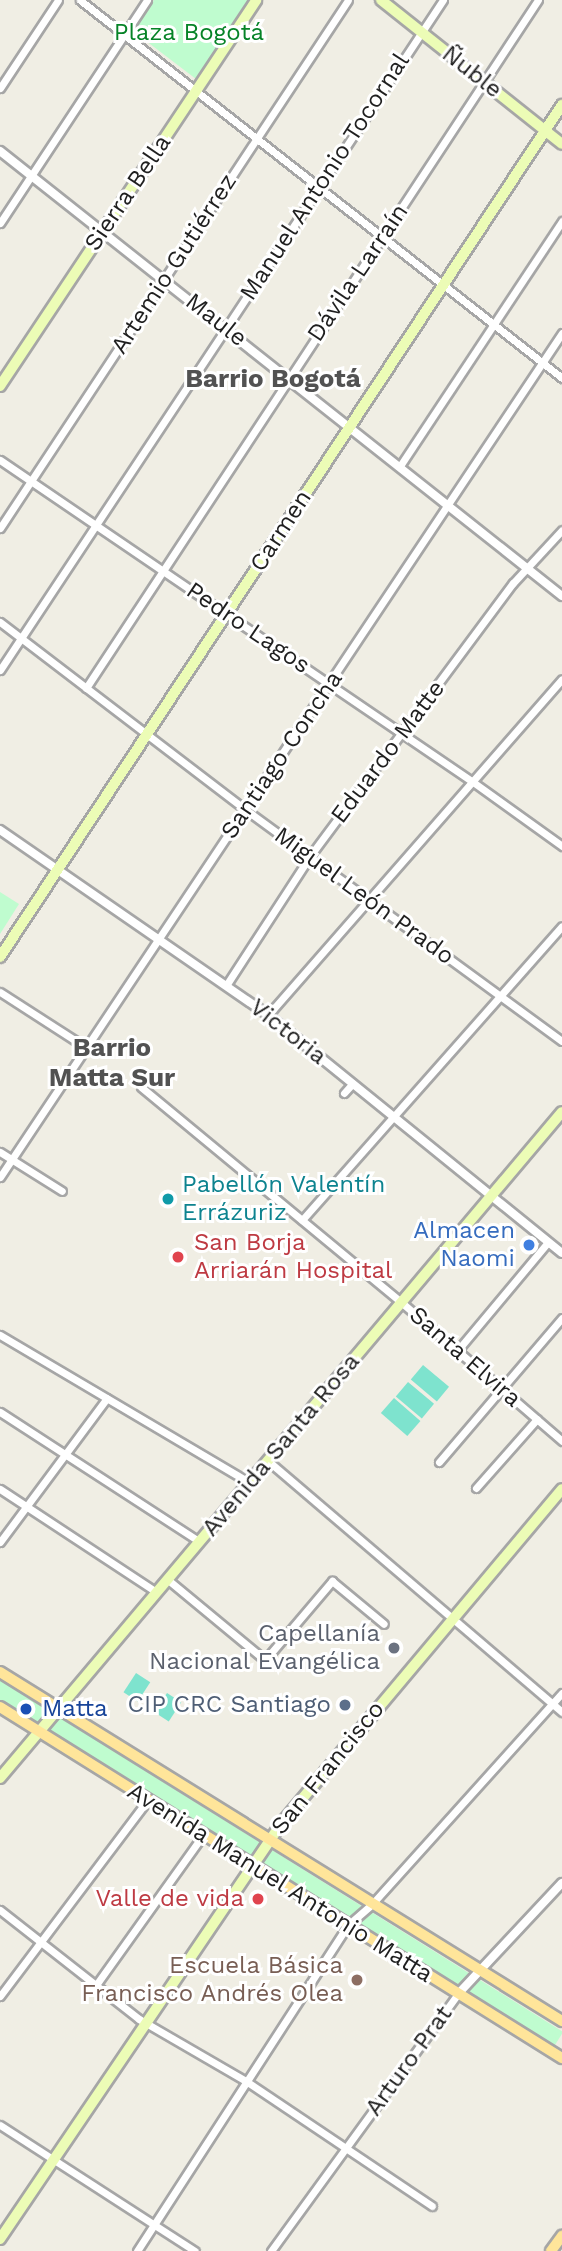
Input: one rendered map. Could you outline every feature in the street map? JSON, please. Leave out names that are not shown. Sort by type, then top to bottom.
[{"type":"main road","name":"Sierra Bella","points":[[0,386],[256,0]]},
{"type":"main road","name":"Ñuble","points":[[381,0],[562,144]]},
{"type":"main road","name":"Carmen","points":[[0,957],[562,105]]},
{"type":"main road","name":"Avenida Santa Rosa","points":[[0,1778],[562,1112]]},
{"type":"main road","name":"San Francisco","points":[[0,2239],[270,1840],[303,1796],[562,1489]]},
{"type":"main road","name":"Avenida Manuel Antonio Matta","points":[[0,1672],[562,2021]]},
{"type":"main road","name":"Avenida Manuel Antonio Matta","points":[[0,1707],[562,2058]]},
{"type":"main road","points":[[551,2251],[562,2236]]},
{"type":"street","points":[[0,88],[58,0]]},
{"type":"street","points":[[80,0],[562,378]]},
{"type":"street","points":[[0,223],[148,0]]},
{"type":"street","name":"Artemio Gutiérrez","points":[[0,528],[348,0]]},
{"type":"street","name":"Manuel Antonio Tocornal","points":[[0,670],[443,0]]},
{"type":"street","name":"Dávila Larraín","points":[[86,688],[538,0]]},
{"type":"street","name":"Maule","points":[[0,151],[226,327],[562,596]]},
{"type":"street","points":[[400,466],[562,221]]},
{"type":"street","name":"Santiago Concha","points":[[0,1177],[562,333]]},
{"type":"street","name":"Pedro Lagos","points":[[0,460],[473,782],[562,846]]},
{"type":"street","name":"Eduardo Matte","points":[[227,984],[310,856],[513,583],[562,530]]},
{"type":"street","name":"Miguel León Prado","points":[[0,622],[246,810],[562,1041]]},
{"type":"street","points":[[268,1015],[562,679]]},
{"type":"street","name":"Victoria","points":[[0,830],[227,984],[562,1253]]},
{"type":"street","points":[[302,1220],[562,926]]},
{"type":"street","points":[[0,992],[87,1048]]},
{"type":"street","points":[[344,1093],[353,1083]]},
{"type":"street","name":"Santa Elvira","points":[[141,1087],[401,1302],[562,1441]]},
{"type":"street","points":[[0,1153],[62,1191]]},
{"type":"street","points":[[457,1351],[548,1242]]},
{"type":"street","points":[[439,1462],[562,1318]]},
{"type":"street","points":[[0,1335],[248,1482]]},
{"type":"street","points":[[0,1542],[107,1398]]},
{"type":"street","points":[[0,1412],[66,1452],[200,1541]]},
{"type":"street","points":[[476,1488],[537,1419]]},
{"type":"street","points":[[267,1460],[562,1712]]},
{"type":"street","points":[[0,1489],[156,1592]]},
{"type":"street","points":[[167,1579],[265,1660],[332,1581],[384,1624]]},
{"type":"street","points":[[137,2251],[348,1925],[372,1904],[562,1693]]},
{"type":"street","points":[[0,1997],[148,1801]]},
{"type":"street","points":[[96,1985],[203,1835]]},
{"type":"street","name":"Arturo Prat","points":[[271,2251],[458,1994],[562,1884]]},
{"type":"street","points":[[0,1910],[148,2024],[246,2081],[432,2206]]},
{"type":"street","points":[[0,2125],[195,2251]]},
{"type":"green space","name":"Plaza Bogotá","points":[[154,0],[249,0],[196,79],[133,31]]},
{"type":"green space","points":[[0,892],[19,904],[0,934]]},
{"type":"green space","points":[[0,1680],[562,2031],[554,2047],[0,1701]]},
{"type":"shaded area","points":[[423,1365],[449,1387],[437,1401],[411,1380]]},
{"type":"shaded area","points":[[408,1382],[434,1404],[422,1418],[396,1397]]},
{"type":"shaded area","points":[[394,1398],[420,1421],[407,1436],[381,1413]]},
{"type":"shaded area","points":[[136,1673],[150,1682],[138,1702],[123,1692]]},
{"type":"shaded area","points":[[167,1693],[181,1702],[169,1722],[154,1712]]},
{"type":"place","name":"Pabellón Valentín Errázuriz","points":[[168,1199]]},
{"type":"place","name":"Almacen Naomi","points":[[529,1245]]},
{"type":"place","name":"San Borja Arriarán Hospital","points":[[178,1257]]},
{"type":"place","name":"Capellanía Nacional Evangélica","points":[[394,1648]]},
{"type":"place","name":"CIP CRC Santiago","points":[[345,1705]]},
{"type":"place","name":"Matta","points":[[26,1709]]},
{"type":"place","name":"Valle de vida","points":[[258,1899]]},
{"type":"place","name":"Escuela Básica Francisco Andrés Olea","points":[[357,1980]]},
{"type":"district","name":"Barrio Bogotá","points":[[273,379]]},
{"type":"district","name":"Barrio Matta Sur","points":[[112,1063]]}]
